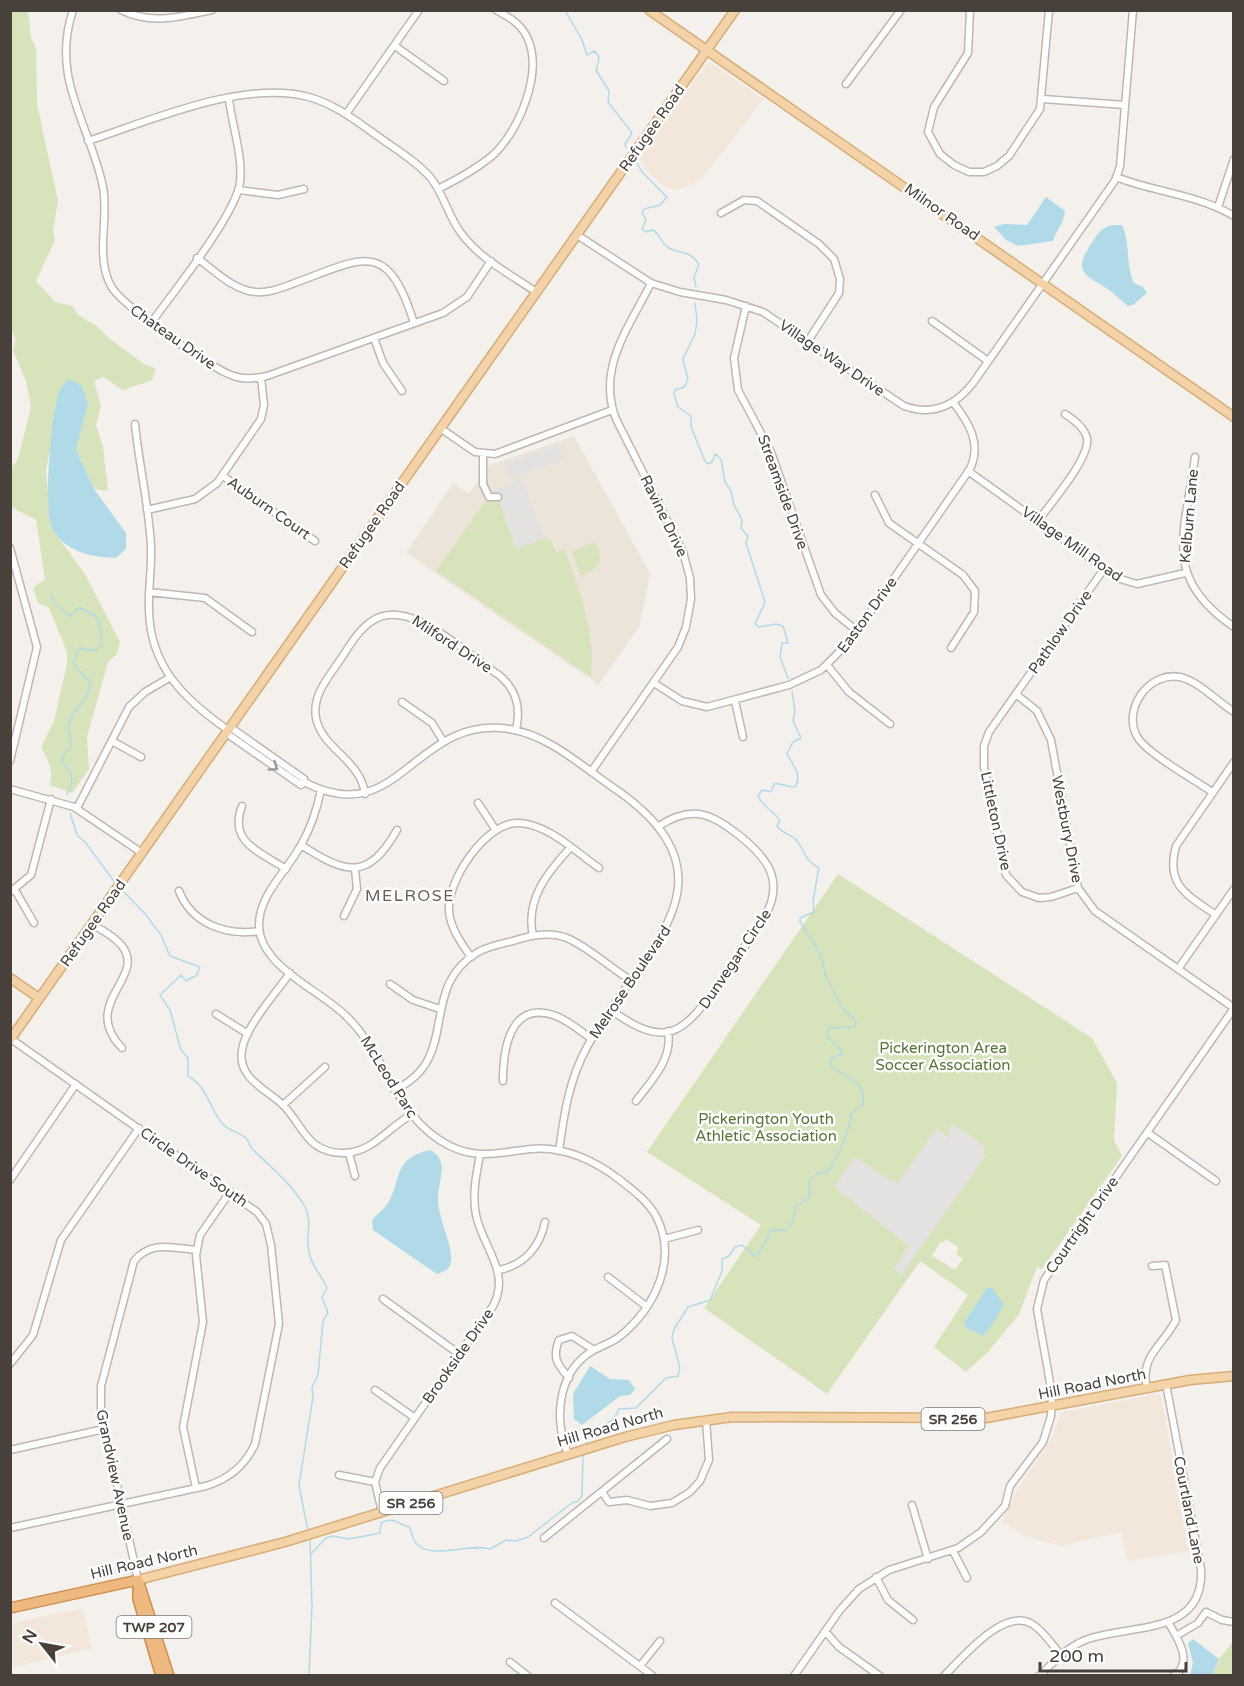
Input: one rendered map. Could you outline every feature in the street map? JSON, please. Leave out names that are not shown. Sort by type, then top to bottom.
[{"type":"highway","name":"Hill Road North","points":[[10,1608],[138,1580]]},
{"type":"highway","name":"TWP 207","points":[[138,1580],[138,1599],[161,1676]]},
{"type":"highway","name":"TWP 207","points":[[138,1580],[169,1676]]},
{"type":"main road","name":"Milnor Road","points":[[649,10],[1043,282],[1233,417]]},
{"type":"main road","name":"Refugee Road","points":[[11,1040],[735,10]]},
{"type":"main road","points":[[10,978],[39,998]]},
{"type":"main road","name":"Hill Road North","points":[[138,1580],[320,1531],[653,1429],[706,1420],[754,1416],[971,1418],[1052,1407],[1166,1384],[1233,1376]]},
{"type":"street","name":"Chateau Drive","points":[[73,10],[67,40],[67,75],[104,193],[104,265],[107,279],[118,297],[151,323],[225,373],[245,379],[261,378],[450,310],[462,302],[491,261]]},
{"type":"street","points":[[121,10],[134,16],[153,20],[212,10]]},
{"type":"street","points":[[346,114],[419,10]]},
{"type":"street","points":[[438,189],[494,154],[513,132],[525,106],[531,72],[529,42],[518,24],[496,10]]},
{"type":"street","points":[[846,84],[901,10]]},
{"type":"street","points":[[970,10],[969,46],[965,61],[934,107],[929,119],[928,132],[940,154],[969,172],[984,172],[997,166],[1009,156],[1034,120],[1043,99],[1049,10]]},
{"type":"street","points":[[954,402],[968,389],[1116,177],[1133,10]]},
{"type":"street","points":[[394,46],[444,81]]},
{"type":"street","points":[[87,141],[176,110],[229,99],[268,93],[290,93],[324,102],[346,114],[419,166],[438,189],[460,233],[491,261],[536,292]]},
{"type":"street","points":[[151,323],[228,214],[239,190],[240,163],[229,99]]},
{"type":"street","points":[[1043,99],[1125,105]]},
{"type":"street","points":[[1218,207],[1233,159]]},
{"type":"street","points":[[1116,177],[1140,186],[1218,207],[1233,216]]},
{"type":"street","points":[[239,190],[278,195],[304,189]]},
{"type":"street","points":[[721,213],[744,200],[757,201],[830,253],[839,272],[839,293],[808,341]]},
{"type":"street","name":"Village Way Drive","points":[[577,235],[651,283],[746,306],[773,318],[904,406],[932,410],[954,402]]},
{"type":"street","points":[[197,258],[237,286],[256,292],[280,288],[350,263],[371,262],[385,267],[395,276],[403,289],[414,324]]},
{"type":"street","name":"Ravine Drive","points":[[591,772],[678,647],[686,627],[691,599],[690,578],[683,552],[612,410],[610,388],[614,356],[651,283]]},
{"type":"street","name":"Streamside Drive","points":[[746,306],[734,358],[740,397],[771,452],[821,595],[835,613],[857,631]]},
{"type":"street","points":[[933,321],[988,361]]},
{"type":"street","points":[[374,338],[383,363],[402,391]]},
{"type":"street","points":[[147,510],[195,499],[212,488],[261,419],[264,405],[261,378]]},
{"type":"street","name":"Easton Drive","points":[[654,683],[694,706],[707,707],[735,701],[802,680],[827,665],[842,651],[969,471],[975,455],[975,441],[970,427],[954,402]]},
{"type":"street","points":[[440,428],[464,446],[483,454],[502,453],[612,410]]},
{"type":"street","points":[[1038,521],[1085,452],[1086,434],[1065,414]]},
{"type":"street","name":"Melrose Boulevard","points":[[135,424],[151,546],[149,592],[152,636],[169,678],[193,705],[304,778],[304,782],[321,790],[345,796],[365,794],[390,782],[442,741],[480,729],[516,730],[546,742],[591,772],[639,805],[659,826],[674,859],[678,880],[676,902],[666,931],[592,1039],[570,1085],[559,1151]]},
{"type":"street","points":[[483,454],[485,491],[489,497],[498,497]]},
{"type":"street","name":"Kelburn Lane","points":[[1195,457],[1183,555],[1185,573],[1202,602],[1233,627]]},
{"type":"street","name":"Village Mill Road","points":[[969,471],[1117,578],[1137,584],[1185,573]]},
{"type":"street","name":"Auburn Court","points":[[222,476],[315,541]]},
{"type":"street","points":[[875,495],[889,523],[963,575],[975,591],[974,612],[951,648]]},
{"type":"street","points":[[10,548],[37,647],[10,761]]},
{"type":"street","name":"Pathlow Drive","points":[[1016,694],[1104,569]]},
{"type":"street","points":[[149,592],[205,598],[252,632]]},
{"type":"street","name":"Milford Drive","points":[[365,794],[359,773],[321,731],[315,710],[318,696],[327,678],[361,631],[377,617],[398,613],[419,620],[499,675],[509,684],[516,696],[518,710],[516,730]]},
{"type":"street","points":[[827,665],[849,692],[890,724]]},
{"type":"street","points":[[1212,792],[1138,740],[1131,718],[1135,704],[1153,682],[1167,677],[1181,678],[1233,712]]},
{"type":"street","points":[[77,808],[134,701],[169,678]]},
{"type":"street","name":"Westbury Drive","points":[[1016,694],[1037,711],[1051,740],[1078,888],[1095,911],[1233,1008]]},
{"type":"street","name":"Littleton Drive","points":[[1016,694],[989,732],[983,757],[1006,875],[1022,892],[1039,898],[1051,897],[1078,888]]},
{"type":"street","points":[[735,701],[743,737]]},
{"type":"street","points":[[402,702],[432,723],[442,741]]},
{"type":"street","points":[[112,741],[141,757]]},
{"type":"street","points":[[1216,915],[1180,888],[1172,867],[1176,846],[1233,762]]},
{"type":"street","points":[[10,789],[77,808],[142,853]]},
{"type":"street","points":[[179,891],[190,910],[213,927],[232,932],[259,932],[261,908],[301,845],[321,790]]},
{"type":"street","points":[[33,923],[13,891],[29,879],[34,868],[51,799]]},
{"type":"street","points":[[478,803],[495,829]]},
{"type":"street","points":[[242,806],[237,826],[242,837],[286,869]]},
{"type":"street","name":"Dunvegan Circle","points":[[659,826],[684,815],[698,814],[711,818],[758,850],[768,865],[773,882],[773,896],[765,916],[705,1005],[687,1024],[668,1031]]},
{"type":"street","points":[[471,957],[453,926],[449,898],[460,872],[484,839],[495,829],[508,823],[529,824],[548,832],[599,868]]},
{"type":"street","points":[[301,845],[332,864],[355,869],[376,859],[397,830]]},
{"type":"street","points":[[533,936],[530,917],[534,898],[570,848]]},
{"type":"street","points":[[344,916],[357,889],[355,869]]},
{"type":"street","points":[[1178,969],[1233,889]]},
{"type":"street","points":[[92,924],[118,942],[127,955],[126,972],[112,996],[107,1016],[110,1030],[122,1048]]},
{"type":"street","name":"McLeod Parc","points":[[259,932],[270,955],[290,973],[338,1007],[358,1028],[394,1090],[411,1115],[430,1134],[448,1145],[480,1155],[490,1156],[532,1149],[559,1151],[589,1160],[630,1188],[652,1208],[664,1239],[664,1270],[646,1306],[620,1336],[583,1358],[569,1378],[562,1394],[560,1413],[562,1435],[568,1454]]},
{"type":"street","points":[[394,1090],[412,1080],[427,1064],[435,1044],[440,1008],[451,979],[471,957],[495,945],[551,934],[565,938],[632,981]]},
{"type":"street","points":[[290,973],[248,1034],[242,1049],[244,1068],[252,1081],[283,1105],[311,1141],[330,1151],[349,1153],[370,1145],[411,1115]]},
{"type":"street","points":[[390,984],[413,1000],[440,1008]]},
{"type":"street","name":"Courtright Drive","points":[[794,1676],[849,1599],[876,1577],[953,1551],[981,1532],[1005,1506],[1010,1486],[1043,1442],[1052,1407],[1052,1394],[1037,1309],[1038,1295],[1044,1280],[1233,1008]]},
{"type":"street","points":[[611,1010],[640,1029],[654,1032],[668,1031],[670,1045],[666,1058],[636,1101]]},
{"type":"street","points":[[503,1081],[506,1040],[513,1028],[523,1019],[543,1013],[556,1016],[592,1039]]},
{"type":"street","points":[[216,1014],[248,1034]]},
{"type":"street","name":"Circle Drive South","points":[[10,1528],[196,1488],[228,1477],[241,1466],[252,1450],[259,1430],[279,1331],[279,1309],[268,1231],[257,1212],[11,1040]]},
{"type":"street","points":[[283,1105],[325,1066]]},
{"type":"street","points":[[10,1180],[76,1084]]},
{"type":"street","points":[[10,1364],[25,1348],[33,1335],[61,1240],[139,1128]]},
{"type":"street","points":[[1148,1133],[1216,1181]]},
{"type":"street","points":[[349,1153],[355,1176]]},
{"type":"street","name":"Brookside Drive","points":[[375,1482],[383,1463],[496,1299],[500,1286],[499,1270],[476,1212],[474,1190],[480,1155]]},
{"type":"street","points":[[196,1488],[185,1448],[183,1425],[203,1322],[196,1250],[200,1235],[230,1192]]},
{"type":"street","points":[[499,1270],[518,1264],[529,1255],[540,1239],[545,1222]]},
{"type":"street","points":[[664,1239],[698,1230]]},
{"type":"street","name":"Grandview Avenue","points":[[138,1580],[104,1429],[100,1405],[101,1386],[134,1261],[144,1251],[156,1247],[196,1250]]},
{"type":"street","points":[[1147,1388],[1143,1373],[1147,1362],[1176,1320],[1165,1265],[1152,1266]]},
{"type":"street","points":[[609,1277],[646,1306]]},
{"type":"street","points":[[383,1299],[459,1354]]},
{"type":"street","points":[[569,1378],[555,1359],[554,1352],[560,1340],[572,1336],[594,1350]]},
{"type":"street","name":"Courtland Lane","points":[[1039,1676],[1061,1655],[1086,1640],[1168,1622],[1183,1614],[1193,1603],[1199,1590],[1201,1575],[1166,1384]]},
{"type":"street","points":[[375,1390],[415,1418]]},
{"type":"street","points":[[602,1492],[609,1502],[627,1500],[650,1506],[672,1503],[690,1492],[700,1481],[709,1460],[706,1420]]},
{"type":"street","points":[[10,1450],[104,1429]]},
{"type":"street","points":[[544,1538],[667,1439]]},
{"type":"street","points":[[339,1475],[375,1482],[382,1512]]},
{"type":"street","points":[[912,1506],[928,1559]]},
{"type":"street","points":[[953,1551],[967,1578]]},
{"type":"street","points":[[876,1577],[888,1600],[914,1620]]},
{"type":"street","points":[[555,1603],[653,1676]]},
{"type":"street","points":[[1176,1636],[1198,1623],[1206,1612],[1222,1620],[1233,1622]]},
{"type":"street","points":[[944,1676],[995,1628],[1012,1620],[1034,1625],[1061,1655]]},
{"type":"street","points":[[1168,1622],[1176,1636],[1184,1663],[1182,1670],[1173,1676]]},
{"type":"street","points":[[825,1631],[833,1642],[880,1676]]},
{"type":"street","points":[[640,1666],[660,1641]]},
{"type":"street","points":[[510,1662],[528,1676]]},
{"type":"shaded area","points":[[707,63],[711,63],[763,99],[707,173],[694,184],[676,190],[666,187],[651,176],[639,159]]},
{"type":"shaded area","points":[[574,436],[650,573],[640,625],[599,685],[406,553],[453,483],[469,494],[487,466]]},
{"type":"shaded area","points":[[557,445],[567,457],[510,480],[506,463]]},
{"type":"shaded area","points":[[522,479],[544,538],[516,549],[495,490]]},
{"type":"shaded area","points":[[953,1124],[983,1145],[985,1157],[901,1275],[894,1269],[909,1246],[839,1191],[835,1185],[855,1157],[891,1181],[898,1183],[936,1129],[950,1138],[947,1132]]},
{"type":"shaded area","points":[[1157,1394],[1161,1396],[1189,1551],[1127,1561],[1121,1532],[1061,1546],[1025,1536],[1001,1522],[1017,1490],[1050,1441],[1062,1412]]},
{"type":"shaded area","points":[[83,1608],[92,1648],[15,1667],[11,1663],[11,1623]]},
{"type":"green space","points":[[11,11],[28,11],[31,38],[36,48],[37,104],[58,201],[53,230],[55,240],[36,281],[55,302],[72,306],[78,315],[97,326],[110,339],[144,364],[156,369],[152,380],[123,390],[103,377],[94,381],[101,406],[96,425],[103,447],[108,491],[94,489],[76,449],[88,404],[69,379],[60,391],[46,471],[51,527],[86,576],[120,642],[117,654],[108,662],[87,737],[89,769],[72,793],[50,785],[51,769],[41,747],[54,721],[67,664],[67,652],[49,608],[38,603],[33,588],[45,579],[36,520],[11,507],[11,468],[18,459],[31,407],[26,381],[13,350],[16,339],[11,331]]},
{"type":"green space","points":[[487,499],[499,500],[516,549],[544,538],[551,540],[556,552],[565,549],[589,628],[591,677],[436,571]]},
{"type":"green space","points":[[595,542],[600,562],[592,571],[581,576],[572,554],[575,550]]},
{"type":"green space","points":[[838,874],[1092,1038],[1117,1083],[1114,1140],[1122,1156],[1042,1269],[1037,1267],[1019,1314],[988,1352],[966,1372],[934,1347],[968,1295],[920,1261],[827,1394],[704,1308],[761,1225],[647,1152]],"holes":[[[946,1239],[958,1247],[956,1254],[963,1259],[955,1270],[932,1256],[940,1242],[943,1243]]]},
{"type":"green space","points":[[1233,1642],[1233,1675],[1212,1676],[1219,1659]]},
{"type":"water","points":[[1046,197],[1065,211],[1053,241],[1018,246],[1006,240],[994,227],[1004,224],[1027,225]]},
{"type":"water","points":[[1112,225],[1122,225],[1131,276],[1134,283],[1143,287],[1147,293],[1133,305],[1128,306],[1086,275],[1083,270],[1082,263],[1085,255],[1095,238],[1102,230]]},
{"type":"water","points":[[69,379],[82,386],[88,404],[76,449],[94,489],[126,533],[126,549],[116,558],[88,554],[71,548],[57,536],[49,518],[48,481],[51,437],[57,400],[61,389]]},
{"type":"water","points":[[430,1150],[440,1160],[442,1172],[438,1201],[451,1256],[449,1267],[437,1274],[373,1230],[372,1220],[386,1206],[403,1166],[417,1154]]},
{"type":"water","points":[[987,1288],[992,1288],[1004,1304],[983,1336],[967,1328],[964,1323]]},
{"type":"water","points":[[590,1366],[610,1379],[629,1380],[635,1389],[630,1395],[620,1396],[582,1425],[574,1419],[573,1394]]},
{"type":"water","points":[[1193,1639],[1219,1659],[1212,1675],[1190,1675],[1193,1663],[1188,1643]]},
{"type":"waterway","points":[[565,10],[582,40],[587,55],[594,51],[598,55],[596,70],[609,91],[608,102],[632,133],[625,144],[626,148]]},
{"type":"waterway","points":[[637,163],[642,172],[667,197],[660,205],[644,209],[642,213],[646,220],[642,229],[646,232],[653,230],[666,246],[695,259],[699,264],[694,277],[696,287]]},
{"type":"waterway","points":[[695,303],[697,320],[695,334],[683,359],[688,380],[684,387],[675,390],[674,394],[678,407],[691,416],[691,427],[705,461],[708,464],[712,462],[715,454],[721,459],[725,482],[731,491],[734,505],[742,520],[741,528],[748,536],[746,543],[765,602],[755,624],[759,627],[776,624],[783,626],[788,643],[782,643],[780,657],[788,678]]},
{"type":"waterway","points":[[52,595],[54,603],[70,617],[79,607],[96,616],[100,624],[102,645],[95,651],[79,648],[73,663],[90,682],[90,687],[70,722],[71,747],[62,756],[62,763],[72,777],[67,795]]},
{"type":"waterway","points":[[586,1444],[593,1433],[612,1420],[619,1409],[636,1408],[666,1378],[678,1376],[680,1368],[672,1338],[674,1329],[688,1307],[710,1300],[722,1271],[722,1259],[729,1256],[735,1247],[742,1245],[754,1256],[757,1255],[773,1229],[783,1230],[790,1226],[794,1218],[795,1207],[810,1197],[809,1180],[820,1172],[825,1174],[834,1163],[842,1146],[851,1114],[863,1104],[862,1090],[858,1085],[831,1066],[830,1062],[833,1057],[842,1054],[842,1051],[826,1036],[829,1028],[855,1027],[856,1021],[843,1008],[826,978],[821,955],[800,922],[800,918],[814,912],[813,900],[819,868],[807,858],[795,839],[779,829],[777,826],[780,821],[758,796],[762,790],[771,792],[774,784],[795,787],[797,783],[796,770],[787,754],[793,742],[801,738],[793,721],[795,711],[792,691]]},
{"type":"waterway","points":[[70,813],[77,835],[85,842],[116,884]]},
{"type":"waterway","points":[[122,890],[161,935],[170,956],[200,967],[197,975],[186,981],[181,975],[160,995],[170,1010],[181,1050],[188,1058],[188,1076],[200,1086],[222,1123],[246,1138],[252,1149],[294,1191],[307,1213],[309,1252],[327,1288],[322,1297],[328,1313],[323,1321],[318,1375],[312,1387],[313,1397],[299,1485],[308,1531]]},
{"type":"waterway","points":[[311,1554],[326,1538],[333,1536],[349,1539],[380,1533],[381,1523],[389,1520],[409,1527],[414,1540],[420,1547],[428,1550],[490,1549],[506,1540],[516,1541],[528,1537],[582,1496],[583,1454]]},
{"type":"waterway","points":[[309,1676],[312,1606],[310,1539]]},
{"type":"district","name":"MELROSE","points":[[410,895]]},
{"type":"park label","name":"Pickerington Area Soccer Association","points":[[943,1056]]},
{"type":"park label","name":"Pickerington Youth Athletic Association","points":[[766,1128]]}]
